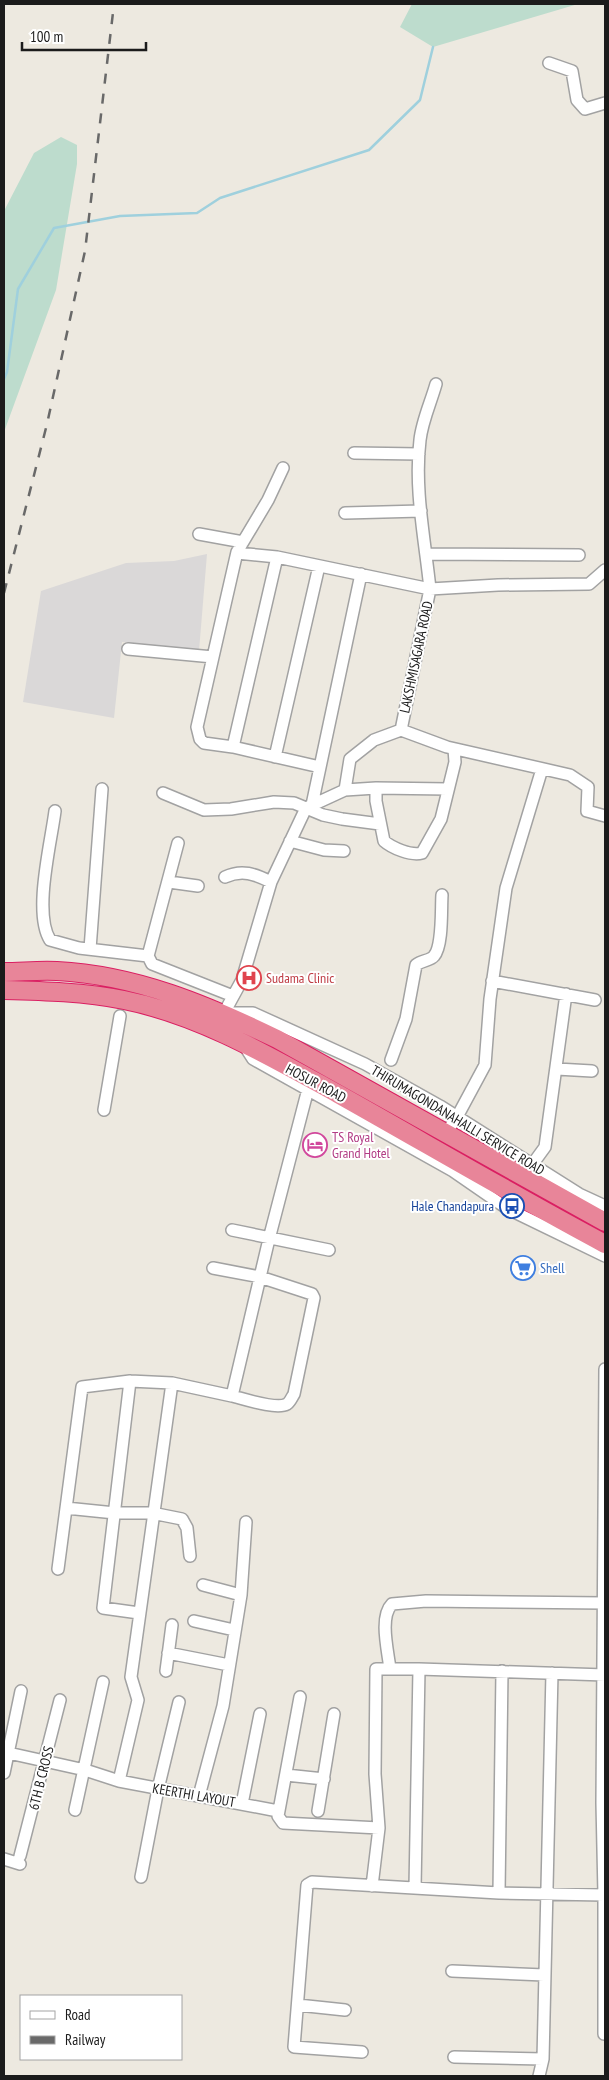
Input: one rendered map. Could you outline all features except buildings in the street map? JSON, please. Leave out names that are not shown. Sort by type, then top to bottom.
[{"type":"highway","name":"HOSUR ROAD","points":[[4,972],[56,971],[121,979],[176,995],[224,1013],[277,1039],[446,1132],[528,1170],[605,1222]]},
{"type":"highway","name":"HOSUR ROAD","points":[[4,990],[72,992],[126,1000],[172,1014],[211,1029],[326,1088],[605,1244]]},
{"type":"street","points":[[549,63],[572,71],[577,100],[585,109],[605,103]]},
{"type":"street","points":[[237,553],[277,557],[430,589],[419,487],[419,454],[420,438],[436,384]]},
{"type":"street","points":[[354,453],[419,454]]},
{"type":"street","points":[[283,468],[268,500],[237,553],[197,728],[200,739],[204,743],[233,747],[320,767]]},
{"type":"street","points":[[345,513],[421,511]]},
{"type":"street","points":[[199,534],[244,542]]},
{"type":"street","points":[[426,554],[579,555]]},
{"type":"street","points":[[233,747],[277,557]]},
{"type":"street","points":[[275,757],[319,566]]},
{"type":"street","name":"LAKSHMISAGARA ROAD","points":[[345,790],[350,759],[374,740],[401,730],[430,589],[498,585],[589,584],[605,570]]},
{"type":"street","points":[[224,1013],[242,980],[271,882],[290,841],[309,807],[320,767],[361,574]]},
{"type":"street","points":[[128,649],[213,657]]},
{"type":"street","points":[[401,730],[454,748],[570,775],[588,787],[587,811],[605,816]]},
{"type":"street","points":[[376,788],[384,841],[389,845],[417,854],[422,853],[433,831],[440,824],[455,762],[454,748]]},
{"type":"street","points":[[446,1132],[457,1117],[486,1065],[492,981],[506,888],[542,769]]},
{"type":"street","points":[[309,807],[345,790],[376,788],[448,789]]},
{"type":"street","points":[[90,950],[102,789]]},
{"type":"street","points":[[164,793],[204,810],[231,809],[274,802],[294,803],[342,820],[380,824]]},
{"type":"street","points":[[56,811],[41,907],[45,932],[50,940],[90,950],[148,956]]},
{"type":"street","points":[[290,841],[324,850],[344,852]]},
{"type":"street","points":[[178,843],[148,956],[152,964],[233,996]]},
{"type":"street","points":[[226,877],[235,872],[248,872],[271,882]]},
{"type":"street","points":[[169,882],[198,886]]},
{"type":"street","points":[[391,1060],[406,1019],[416,965],[422,960],[431,959],[436,954],[439,946],[442,896]]},
{"type":"street","points":[[492,981],[595,1000]]},
{"type":"street","points":[[528,1170],[545,1147],[566,994]]},
{"type":"street","name":"THIRUMAGONDANAHALLI SERVICE ROAD","points":[[224,1013],[253,1012],[365,1064],[457,1117],[528,1170],[605,1206]]},
{"type":"street","points":[[104,1110],[120,1016]]},
{"type":"street","points":[[243,1045],[253,1059],[453,1171],[508,1209],[605,1256]]},
{"type":"street","points":[[556,1069],[592,1071]]},
{"type":"street","points":[[232,1396],[269,1239],[308,1089]]},
{"type":"street","points":[[232,1230],[329,1250]]},
{"type":"street","points":[[58,1569],[82,1386],[130,1380],[172,1383],[282,1405],[289,1403],[294,1394],[314,1298],[312,1294],[260,1277],[213,1268]]},
{"type":"street","points":[[604,2034],[602,1803],[605,1368]]},
{"type":"street","points":[[130,1380],[116,1513],[103,1608],[139,1613]]},
{"type":"street","points":[[119,1781],[138,1700],[131,1677],[152,1513],[172,1383]]},
{"type":"street","points":[[66,1508],[116,1513],[152,1513],[182,1519],[187,1528],[190,1556]]},
{"type":"street","points":[[199,1796],[223,1706],[241,1595],[246,1522]]},
{"type":"street","points":[[203,1585],[241,1595]]},
{"type":"street","points":[[390,1669],[385,1617],[388,1608],[392,1604],[426,1601],[603,1603]]},
{"type":"street","points":[[194,1621],[234,1630]]},
{"type":"street","points":[[166,1671],[172,1625]]},
{"type":"street","points":[[168,1653],[230,1665]]},
{"type":"street","points":[[372,1886],[379,1828],[375,1774],[376,1669],[604,1675]]},
{"type":"street","points":[[415,1888],[420,1669]]},
{"type":"street","points":[[499,1893],[502,1671]]},
{"type":"street","points":[[539,2076],[543,2059],[552,1673]]},
{"type":"street","points":[[75,1810],[103,1682]]},
{"type":"street","points":[[4,1773],[6,1752],[21,1690]]},
{"type":"street","points":[[278,1811],[300,1697]]},
{"type":"street","name":"6TH B CROSS","points":[[4,1859],[20,1860],[60,1700]]},
{"type":"street","points":[[141,1877],[158,1789],[179,1702]]},
{"type":"street","points":[[242,1804],[260,1714]]},
{"type":"street","points":[[318,1811],[334,1714]]},
{"type":"street","name":"KEERTHI LAYOUT","points":[[6,1752],[85,1770],[119,1781],[278,1811],[278,1816],[283,1823],[379,1828]]},
{"type":"street","points":[[286,1775],[324,1779]]},
{"type":"street","points":[[362,2052],[294,2047],[307,1885],[312,1882],[499,1893],[604,1895]]},
{"type":"street","points":[[452,1971],[544,1975]]},
{"type":"street","points":[[298,2005],[345,2010]]},
{"type":"street","points":[[454,2058],[543,2059]]},
{"type":"shaded area","points":[[207,554],[199,651],[122,642],[114,718],[23,702],[41,591],[126,563],[174,561]]},
{"type":"green space","points":[[412,4],[578,4],[433,47],[400,27]]},
{"type":"green space","points":[[61,137],[77,145],[77,164],[56,290],[4,432],[4,211],[34,153]]},
{"type":"waterway","points":[[4,379],[7,372],[18,289],[54,228],[120,216],[197,213],[220,198],[369,150],[420,100],[433,47]]},
{"type":"railway","points":[[4,593],[47,424],[85,251],[114,4]]},
{"type":"place","name":"Sudama Clinic","points":[[249,978]]},
{"type":"place","name":"TS Royal Grand Hotel","points":[[315,1145]]},
{"type":"place","name":"Hale Chandapura","points":[[512,1206]]},
{"type":"place","name":"Shell","points":[[523,1268]]}]
